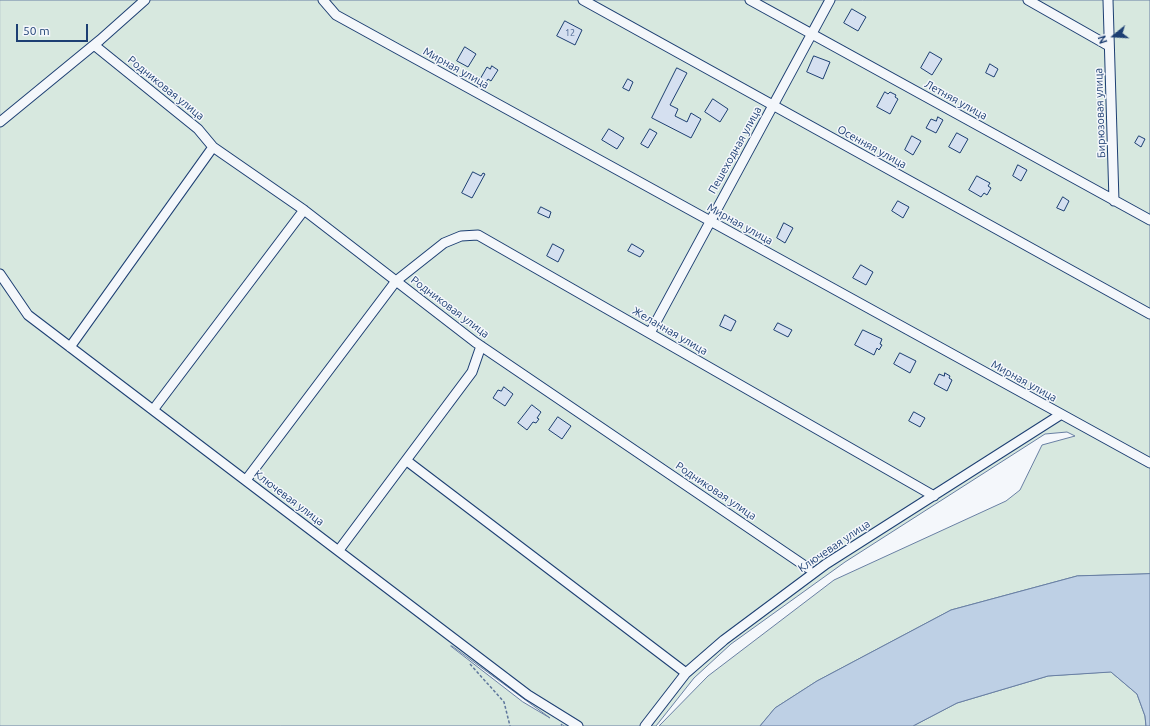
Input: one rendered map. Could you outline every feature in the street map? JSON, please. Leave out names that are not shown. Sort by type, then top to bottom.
[{"type":"street","points":[[0,122],[94,45],[145,0]]},
{"type":"street","name":"Мирная улица","points":[[323,0],[336,15],[1060,415],[1150,463]]},
{"type":"street","name":"Осенняя улица","points":[[583,0],[1150,314]]},
{"type":"street","name":"Летняя улица","points":[[750,0],[1150,220]]},
{"type":"street","name":"Пешеходная улица","points":[[650,333],[830,0]]},
{"type":"street","points":[[1028,0],[1109,46]]},
{"type":"street","name":"Бирюзовая улица","points":[[1108,0],[1114,201]]},
{"type":"street","name":"Родниковая улица","points":[[94,45],[198,128],[213,148],[304,210],[475,342],[808,568]]},
{"type":"street","points":[[70,347],[213,148]]},
{"type":"street","points":[[153,410],[304,210]]},
{"type":"street","name":"Желанная улица","points":[[246,480],[396,281],[444,243],[461,236],[478,234],[934,496]]},
{"type":"street","name":"Ключевая улица","points":[[0,274],[28,315],[528,695],[578,726]]},
{"type":"street","points":[[339,550],[472,372],[481,346]]},
{"type":"street","name":"Ключевая улица","points":[[645,726],[686,674],[724,640],[826,564],[1060,415]]},
{"type":"street","points":[[406,461],[686,674]]},
{"type":"path","points":[[467,661],[504,702],[510,726]]},
{"type":"shaded area","points":[[0,0],[1150,0],[1150,574],[1077,576],[951,610],[817,681],[775,708],[760,726],[659,726],[708,676],[834,580],[1006,501],[1020,490],[1042,445],[1075,436],[1067,432],[1045,434],[845,562],[731,644],[694,678],[656,726],[564,726],[561,724],[562,726],[0,726]],"holes":[[[452,646],[550,718],[523,702]]]},
{"type":"shaded area","points":[[1111,672],[1137,694],[1145,716],[1146,726],[913,726],[957,703],[1048,676]]},
{"type":"water","points":[[1150,574],[1150,726],[1146,726],[1145,716],[1137,694],[1111,672],[1048,676],[957,703],[913,726],[760,726],[775,708],[817,681],[951,610],[1077,576]]},
{"type":"building","points":[[852,9],[866,17],[858,31],[844,23]]},
{"type":"building","points":[[565,21],[582,30],[575,45],[557,36]]},
{"type":"building","points":[[465,47],[476,54],[468,67],[457,61]]},
{"type":"building","points":[[930,52],[942,59],[932,75],[921,68]]},
{"type":"building","points":[[814,56],[830,62],[823,79],[807,72]]},
{"type":"building","points":[[990,64],[998,69],[994,77],[986,73]]},
{"type":"building","points":[[492,66],[498,70],[491,81],[488,79],[485,84],[479,81],[487,67],[490,69]]},
{"type":"building","points":[[677,68],[687,73],[670,105],[678,109],[675,116],[687,122],[691,113],[701,119],[691,138],[652,118]]},
{"type":"building","points":[[628,79],[633,82],[629,91],[623,88]]},
{"type":"building","points":[[885,92],[888,94],[890,92],[896,95],[895,97],[898,99],[890,114],[877,107]]},
{"type":"building","points":[[713,99],[728,109],[720,122],[705,112]]},
{"type":"building","points":[[938,117],[943,120],[936,133],[926,128],[931,119],[936,121]]},
{"type":"building","points":[[609,129],[624,138],[617,149],[602,140]]},
{"type":"building","points":[[650,129],[657,133],[648,148],[641,144]]},
{"type":"building","points":[[957,133],[968,139],[960,153],[949,147]]},
{"type":"building","points":[[912,136],[921,141],[913,155],[905,150]]},
{"type":"building","points":[[1139,136],[1145,139],[1141,147],[1135,143]]},
{"type":"building","points":[[1018,165],[1027,170],[1021,181],[1013,176]]},
{"type":"building","points":[[473,172],[481,176],[483,173],[485,174],[472,198],[462,193]]},
{"type":"building","points":[[977,176],[990,183],[988,186],[991,188],[987,195],[984,193],[981,197],[969,190]]},
{"type":"building","points":[[1063,197],[1069,201],[1064,211],[1057,208]]},
{"type":"building","points":[[898,201],[909,207],[903,218],[892,211]]},
{"type":"building","points":[[541,207],[551,212],[549,218],[538,213]]},
{"type":"building","points":[[784,223],[793,228],[785,243],[777,238]]},
{"type":"building","points":[[553,244],[564,250],[558,262],[547,256]]},
{"type":"building","points":[[632,244],[644,251],[640,257],[628,251]]},
{"type":"building","points":[[861,265],[873,272],[866,285],[853,278]]},
{"type":"building","points":[[725,315],[736,321],[731,331],[720,326]]},
{"type":"building","points":[[778,323],[792,330],[788,337],[774,330]]},
{"type":"building","points":[[863,330],[882,339],[880,344],[882,345],[879,350],[877,348],[874,355],[855,345]]},
{"type":"building","points":[[900,353],[916,361],[910,373],[894,364]]},
{"type":"building","points":[[945,373],[950,376],[949,378],[952,380],[947,391],[934,384],[939,374],[944,376]]},
{"type":"building","points":[[504,387],[513,394],[505,406],[493,398],[498,390],[501,391]]},
{"type":"building","points":[[532,405],[541,412],[536,423],[533,422],[527,430],[518,423]]},
{"type":"building","points":[[914,412],[925,418],[920,427],[909,421]]},
{"type":"building","points":[[558,417],[571,426],[562,439],[549,430]]}]
